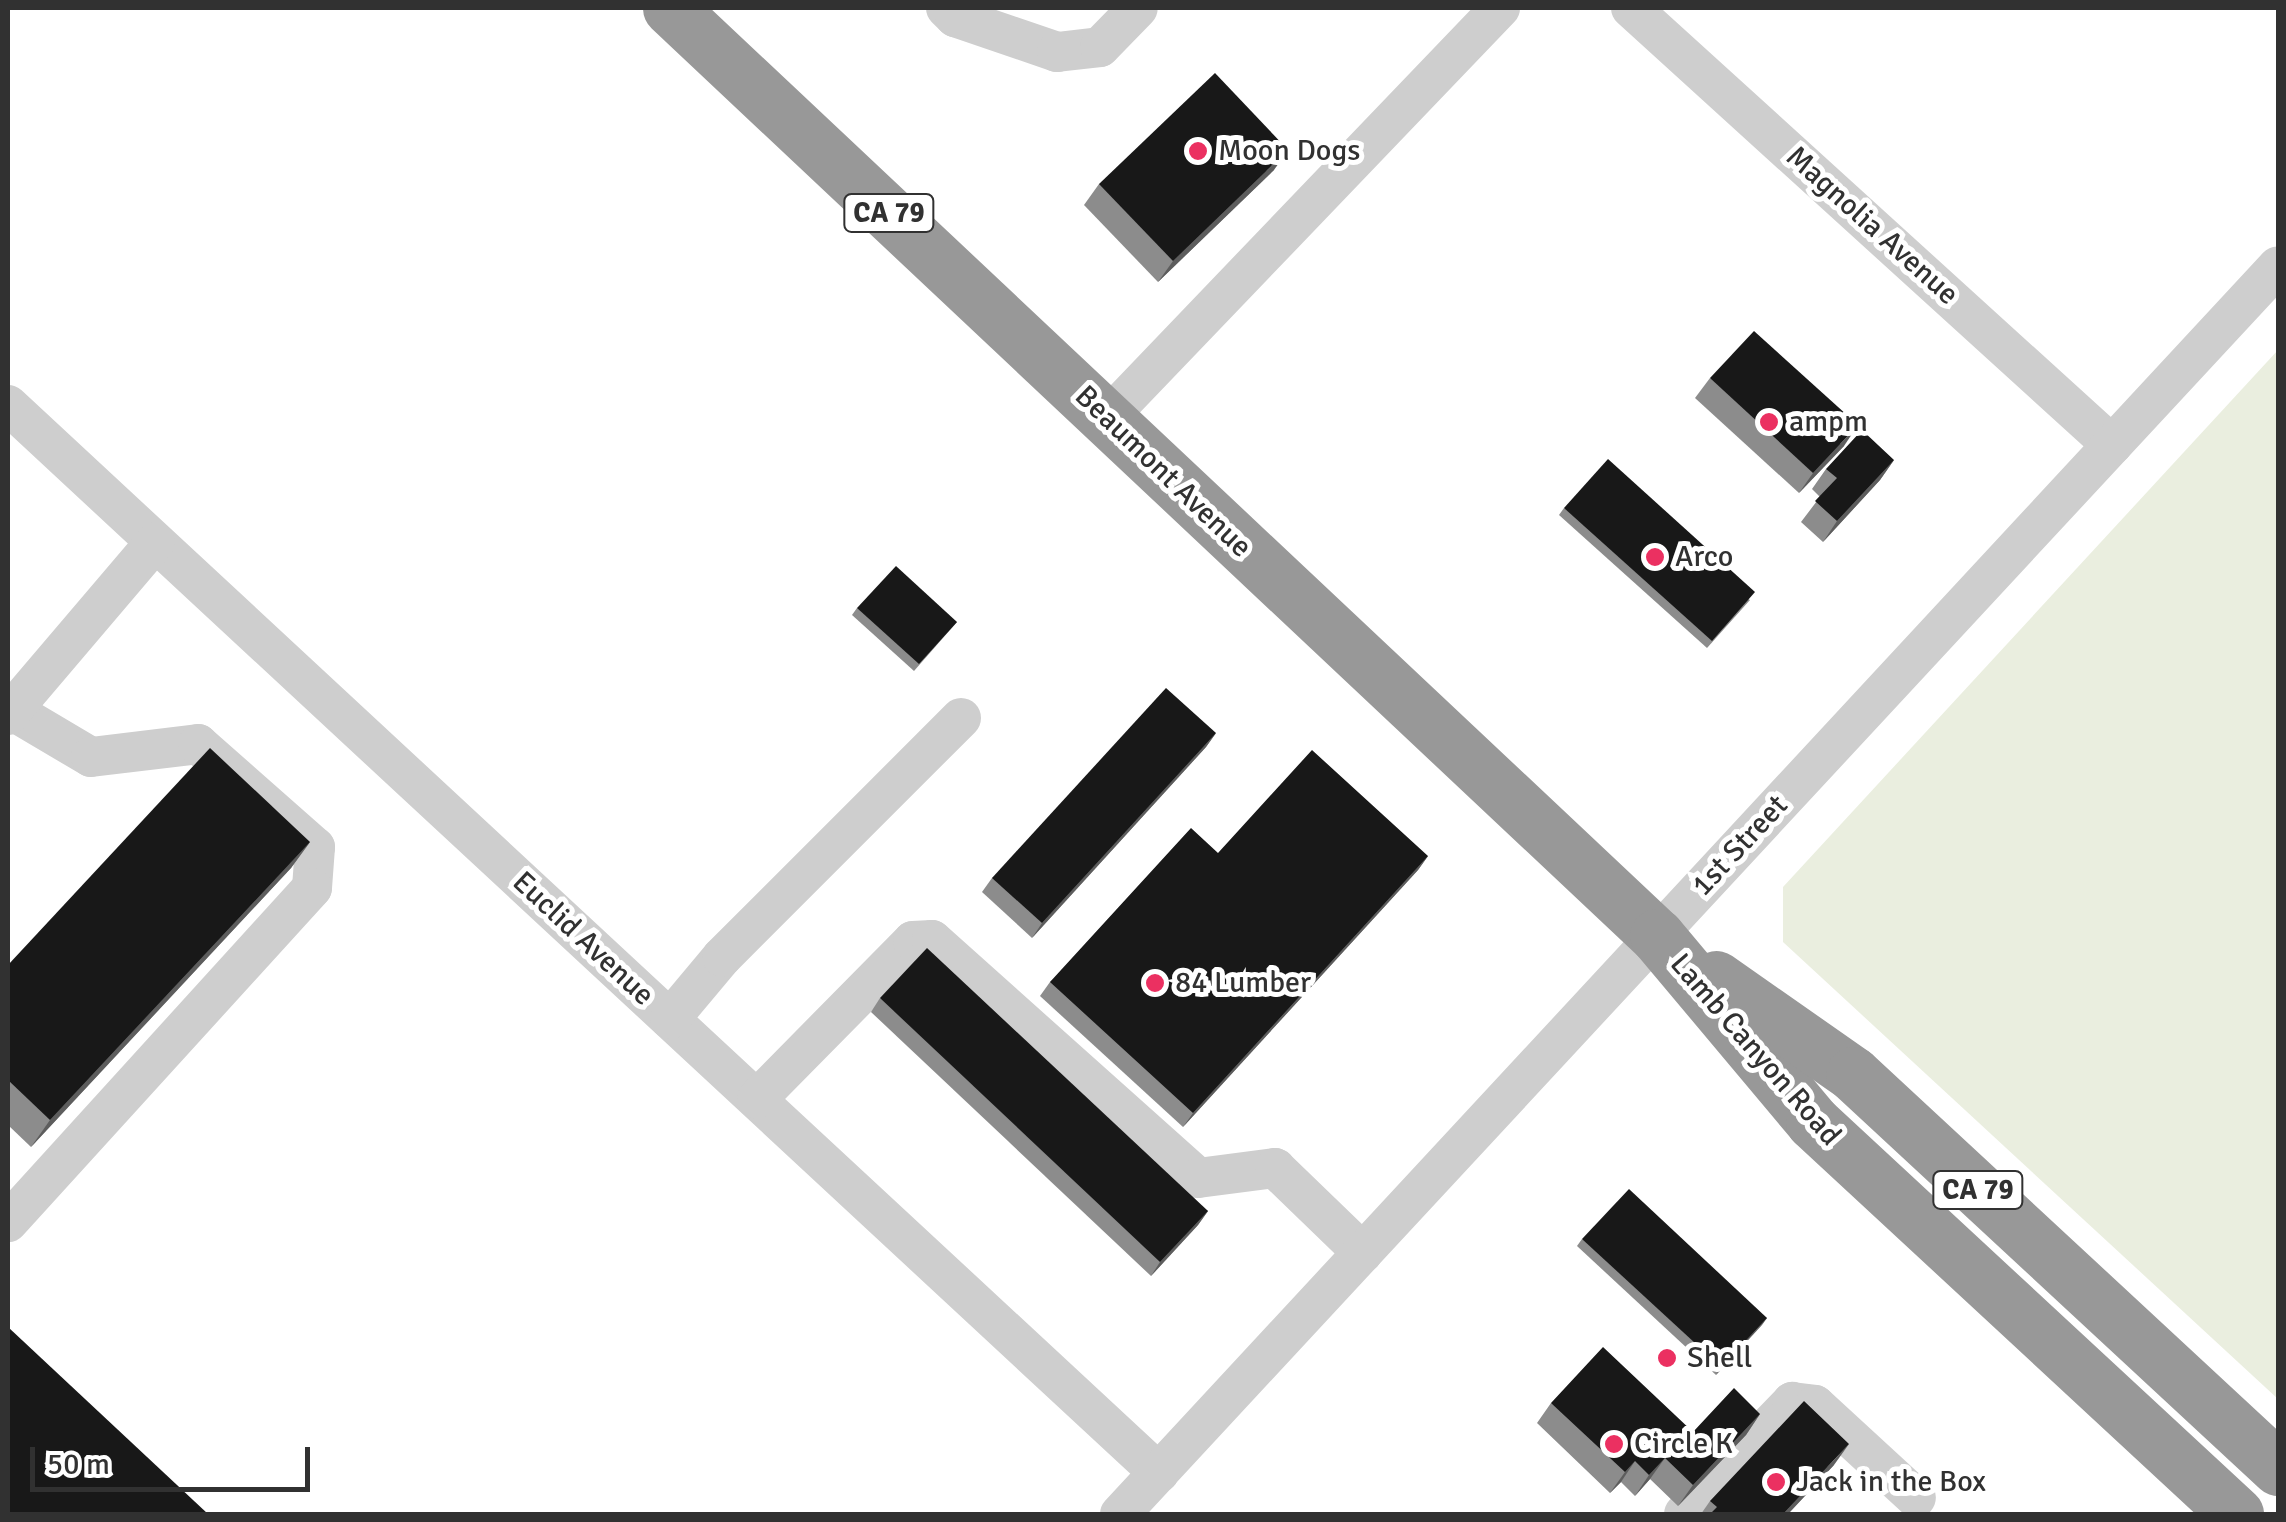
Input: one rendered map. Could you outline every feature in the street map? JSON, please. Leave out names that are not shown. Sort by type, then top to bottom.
[{"type":"highway","name":"Beaumont Avenue","points":[[670,8],[1657,936]]},
{"type":"highway","name":"Lamb Canyon Road","points":[[1657,936],[1853,1074],[2278,1468]]},
{"type":"highway","name":"Lamb Canyon Road","points":[[1657,936],[1812,1122],[2236,1514]]},
{"type":"street","points":[[946,8],[954,17],[1057,52],[1100,47],[1138,8]]},
{"type":"street","points":[[1108,418],[1500,8]]},
{"type":"street","name":"Magnolia Avenue","points":[[1632,8],[2112,446]]},
{"type":"street","name":"1st Street","points":[[1120,1514],[2278,266]]},
{"type":"street","name":"Euclid Avenue","points":[[8,405],[1159,1473]]},
{"type":"street","points":[[8,1222],[312,888],[315,846],[198,744],[91,757],[8,712],[155,542]]},
{"type":"street","points":[[670,1019],[722,957],[961,718]]},
{"type":"street","points":[[757,1099],[913,941],[932,940],[1198,1178],[1276,1168],[1363,1253]]},
{"type":"street","points":[[1684,1514],[1792,1402],[1815,1405],[1916,1498]]},
{"type":"shaded area","points":[[2278,350],[2278,1399],[1783,942],[1783,887]]},
{"type":"building","points":[[1215,73],[1288,150],[1173,261],[1099,184]]},
{"type":"building","name":"ampm","points":[[1754,331],[1858,425],[1813,473],[1710,378]]},
{"type":"building","points":[[1862,430],[1894,460],[1837,521],[1815,501],[1837,478],[1826,469]]},
{"type":"building","name":"Arco","points":[[1608,459],[1755,592],[1712,641],[1564,508]]},
{"type":"building","points":[[896,566],[957,622],[919,664],[857,608]]},
{"type":"building","points":[[1166,688],[1216,733],[1042,923],[992,878]]},
{"type":"building","points":[[210,748],[310,842],[50,1120],[8,1080],[8,965]]},
{"type":"building","points":[[1312,750],[1428,856],[1193,1113],[1050,982],[1191,828],[1218,853]]},
{"type":"building","points":[[927,948],[1208,1211],[1160,1262],[880,998]]},
{"type":"building","points":[[1629,1189],[1767,1318],[1721,1367],[1582,1239]]},
{"type":"building","points":[[8,1327],[208,1514],[8,1514]]},
{"type":"building","name":"Circle K","points":[[1603,1347],[1693,1432],[1734,1388],[1760,1414],[1693,1485],[1665,1458],[1649,1475],[1635,1461],[1625,1472],[1551,1403]]},
{"type":"building","name":"Jack in the Box","points":[[1804,1401],[1849,1444],[1783,1514],[1710,1514],[1717,1507],[1710,1501]]},
{"type":"place","name":"Moon Dogs","points":[[1198,151]]},
{"type":"place","name":"ampm","points":[[1769,422]]},
{"type":"place","name":"Arco","points":[[1655,557]]},
{"type":"place","name":"84 Lumber","points":[[1155,983]]},
{"type":"place","name":"Shell","points":[[1667,1358]]},
{"type":"place","name":"Circle K","points":[[1614,1444]]},
{"type":"place","name":"Jack in the Box","points":[[1776,1482]]}]
